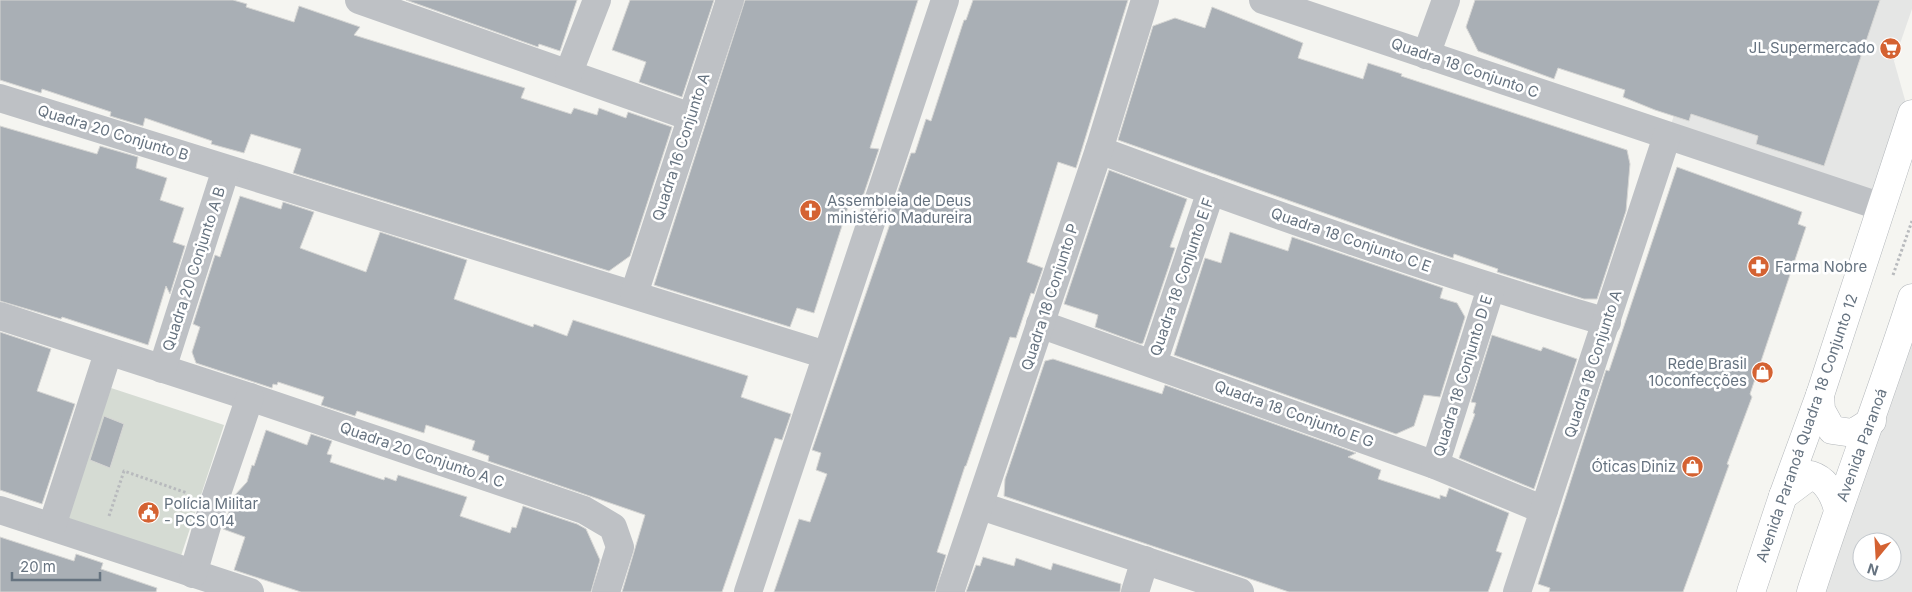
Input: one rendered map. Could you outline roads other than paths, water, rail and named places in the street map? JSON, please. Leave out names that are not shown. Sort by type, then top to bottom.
[{"type":"street","points":[[359,0],[569,72],[691,117]]},
{"type":"street","points":[[569,72],[597,0]]},
{"type":"street","name":"Quadra 16 Conjunto A","points":[[634,294],[730,0]]},
{"type":"street","points":[[748,592],[945,0]]},
{"type":"street","name":"Quadra 18 Conjunto P","points":[[950,592],[981,506],[1099,150],[1145,0]]},
{"type":"street","name":"Quadra 18 Conjunto C","points":[[1263,0],[1882,207]]},
{"type":"street","points":[[1426,55],[1446,0]]},
{"type":"street","name":"Quadra 20 Conjunto B","points":[[0,98],[826,355]]},
{"type":"street","name":"Avenida Paranoá Quadra 18 Conjunto 12","points":[[1751,592],[1783,496],[1820,395],[1912,114]]},
{"type":"street","name":"Quadra 18 Conjunto A","points":[[1517,592],[1668,136]]},
{"type":"street","name":"Quadra 18 Conjunto C E","points":[[1099,150],[1491,288],[1607,322]]},
{"type":"street","name":"Quadra 20 Conjunto A B","points":[[162,369],[226,169]]},
{"type":"street","name":"Quadra 18 Conjunto E F","points":[[1153,363],[1211,191]]},
{"type":"street","name":"Quadra 18 Conjunto D E","points":[[1435,465],[1491,288]]},
{"type":"street","name":"Avenida Paranoá","points":[[1811,592],[1838,510],[1872,421],[1912,298]]},
{"type":"street","name":"Quadra 20 Conjunto A C","points":[[0,316],[108,353],[250,397],[584,510],[613,527],[620,547],[606,592]]},
{"type":"street","name":"Quadra 18 Conjunto E G","points":[[1040,324],[1435,465],[1544,510]]},
{"type":"street","points":[[52,526],[108,353]]},
{"type":"street","points":[[1820,395],[1821,410],[1832,430],[1853,433],[1872,421]]},
{"type":"street","points":[[193,574],[214,502],[250,397]]},
{"type":"street","points":[[1783,496],[1811,475],[1816,476],[1834,494],[1838,510]]},
{"type":"street","points":[[981,506],[1240,592]]},
{"type":"street","points":[[0,510],[250,592]]},
{"type":"street","points":[[1135,592],[1145,560]]},
{"type":"place","name":"JL Supermercado","points":[[1891,48]]},
{"type":"place","name":"Assembleia de Deus ministério Madureira","points":[[811,210]]},
{"type":"place","name":"Farma Nobre","points":[[1759,267]]},
{"type":"place","name":"Rede Brasil 10confecções","points":[[1763,373]]},
{"type":"place","name":"Óticas Diniz","points":[[1692,467]]},
{"type":"place","name":"Polícia Militar - PCS 014","points":[[148,513]]}]
